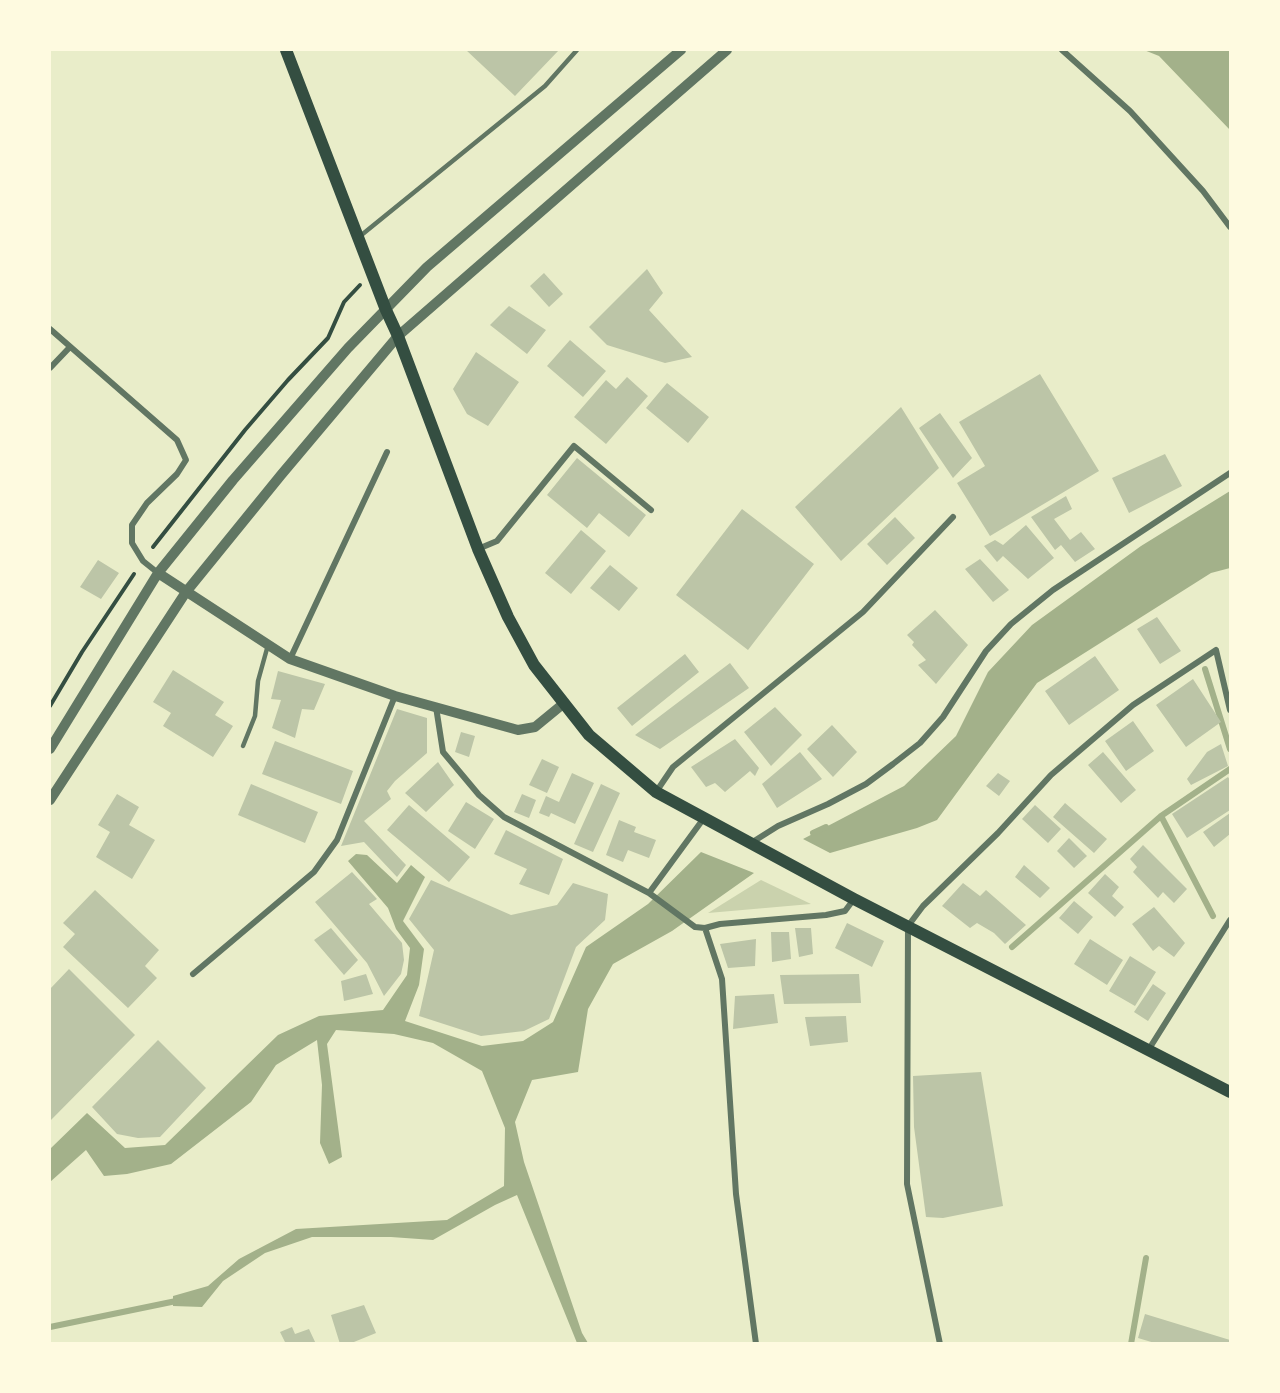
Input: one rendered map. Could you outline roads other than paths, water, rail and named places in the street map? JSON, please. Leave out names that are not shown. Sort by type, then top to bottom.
[{"type":"main road","points":[[286,50],[398,336],[478,549],[508,617],[534,665],[589,735],[656,792],[854,899],[1230,1092]]},
{"type":"street","points":[[50,749],[158,573],[233,480],[348,348],[427,267],[681,50]]},
{"type":"street","points":[[50,800],[186,592],[398,336],[727,50]]},
{"type":"street","points":[[1062,50],[1130,111],[1203,191],[1230,227]]},
{"type":"street","points":[[50,329],[177,440],[186,459],[177,474],[147,502],[132,525],[132,543],[143,561],[158,573],[290,659],[395,696],[518,730],[535,726],[563,704]]},
{"type":"street","points":[[50,368],[70,347]]},
{"type":"street","points":[[478,549],[497,541],[574,446],[651,510]]},
{"type":"street","points":[[290,659],[387,452]]},
{"type":"street","points":[[750,844],[778,826],[866,784],[893,764],[920,743],[943,717],[986,651],[1011,624],[1053,590],[1230,473]]},
{"type":"street","points":[[656,792],[672,767],[863,612],[953,517]]},
{"type":"street","points":[[940,1344],[907,1184],[908,926],[923,906],[998,833],[1051,775],[1134,705],[1216,650],[1230,710]]},
{"type":"street","points":[[193,974],[314,872],[337,840],[395,696]]},
{"type":"street","points":[[436,707],[443,752],[479,795],[504,817],[649,893],[695,927],[705,928],[720,924],[826,915],[845,911],[854,899]]},
{"type":"street","points":[[649,893],[704,818]]},
{"type":"street","points":[[1149,1049],[1230,920]]},
{"type":"street","points":[[705,928],[723,979],[736,1194],[756,1344]]},
{"type":"lane","points":[[359,237],[546,86],[577,50]]},
{"type":"lane","points":[[243,746],[255,716],[258,681],[268,645]]},
{"type":"waterway","points":[[1205,669],[1230,749]]},
{"type":"waterway","points":[[1012,947],[1161,816],[1230,769]]},
{"type":"waterway","points":[[1161,816],[1213,916]]},
{"type":"waterway","points":[[813,833],[826,827]]},
{"type":"waterway","points":[[1131,1344],[1146,1258]]},
{"type":"waterway","points":[[50,1327],[181,1300]]}]
